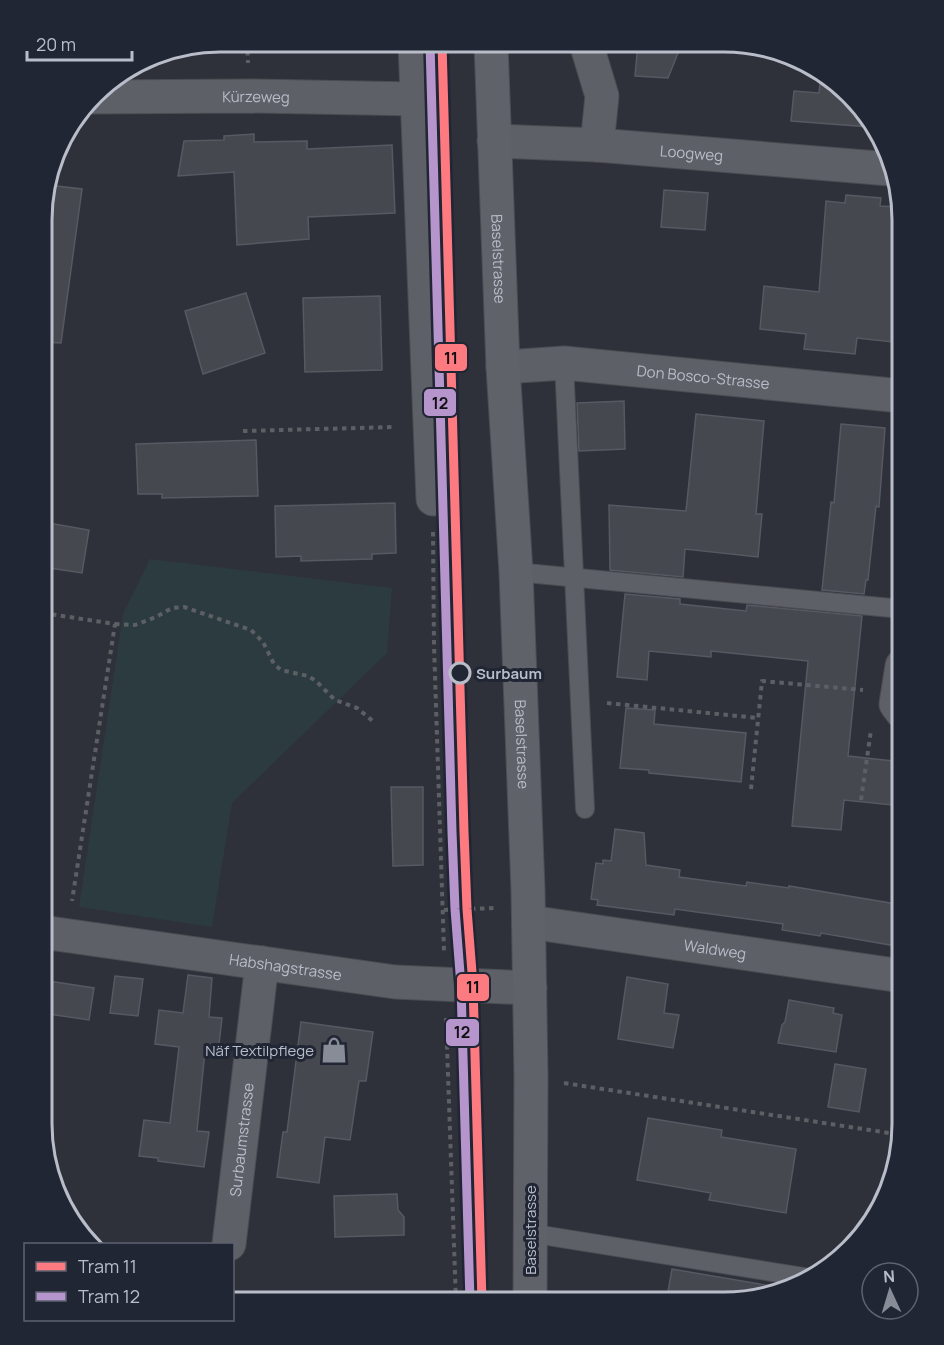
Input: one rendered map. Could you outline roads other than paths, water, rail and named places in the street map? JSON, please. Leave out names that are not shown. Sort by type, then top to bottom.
[{"type":"main road","name":"Baselstrasse","points":[[491,52],[503,367],[516,572],[529,922],[530,1292]]},
{"type":"street","points":[[589,52],[602,96],[597,145]]},
{"type":"street","points":[[415,53],[433,499]]},
{"type":"street","name":"Kürzeweg","points":[[107,97],[249,96],[417,99]]},
{"type":"street","name":"Loogweg","points":[[494,141],[597,145],[884,168]]},
{"type":"street","name":"Don Bosco-Strasse","points":[[503,367],[564,363],[892,395]]},
{"type":"street","name":"Waldweg","points":[[529,922],[891,974]]},
{"type":"street","name":"Habshagstrasse","points":[[55,934],[395,982],[530,988]]},
{"type":"street","name":"Surbaumstrasse","points":[[229,1243],[262,963]]},
{"type":"lane","points":[[564,363],[585,809]]},
{"type":"lane","points":[[516,572],[892,608]]},
{"type":"lane","points":[[529,1233],[796,1276]]},
{"type":"tram line","name":"12","points":[[430,53],[452,832],[461,986],[470,1292]]},
{"type":"tram line","name":"11","points":[[442,53],[464,832],[473,985],[482,1292]]},
{"type":"place","name":"Surbaum","points":[[460,673]]},
{"type":"place","name":"Näf Textilpflege","points":[[334,1050]]}]
